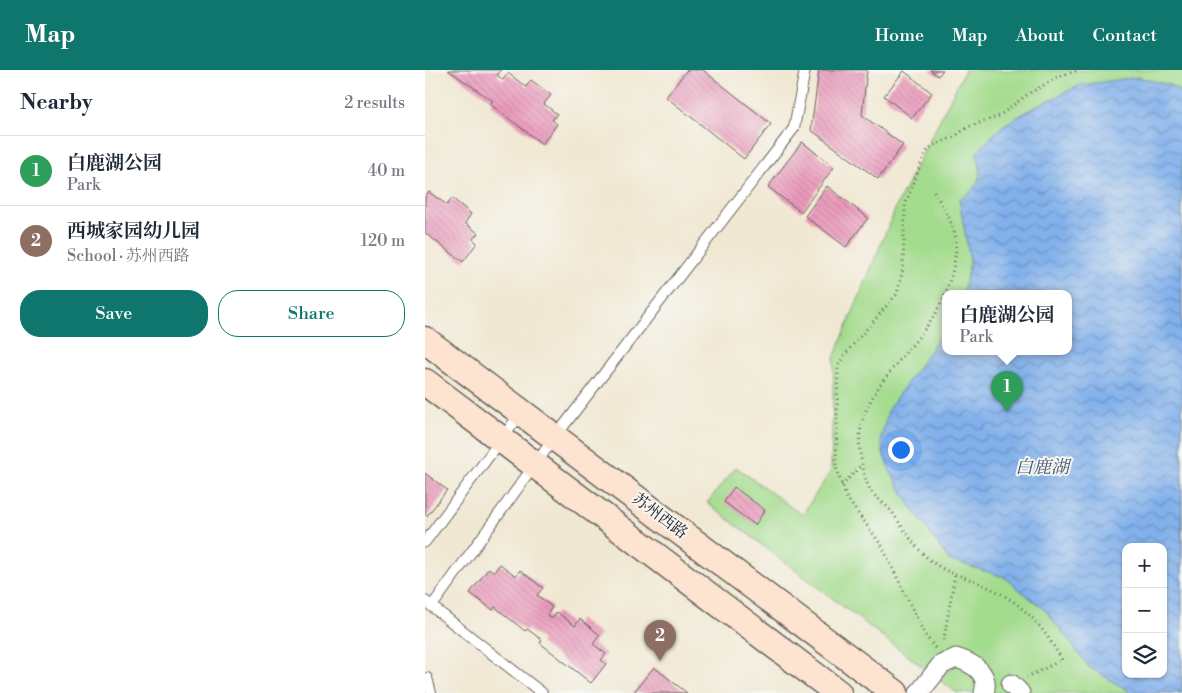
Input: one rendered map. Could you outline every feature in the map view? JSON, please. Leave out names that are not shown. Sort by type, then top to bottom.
[{"type":"street","name":"苏州西路","points":[[425,340],[895,693]]},
{"type":"street","points":[[425,382],[838,693]]},
{"type":"street","points":[[919,693],[945,657],[956,658],[976,667],[983,674],[987,685],[984,693]]},
{"type":"lane","points":[[542,693],[428,604],[794,128],[805,70]]},
{"type":"lane","points":[[425,542],[521,412]]},
{"type":"lane","points":[[427,678],[431,693]]},
{"type":"path","points":[[945,657],[925,635],[882,546],[846,497],[836,467],[839,366],[845,354],[897,294],[903,269],[905,205],[925,153],[932,146],[954,137],[968,127],[999,116],[1028,94],[1058,77],[1078,70]]},
{"type":"path","points":[[934,191],[947,214],[957,241],[953,270],[945,290]]},
{"type":"path","points":[[942,298],[939,305],[884,378],[866,410],[862,419],[858,442],[862,465],[871,492],[884,502],[909,540],[925,558],[955,574],[988,585],[1017,604],[1039,623],[1062,660],[1015,689]]},
{"type":"path","points":[[842,486],[862,465]]},
{"type":"path","points":[[945,657],[955,574]]},
{"type":"green space","name":"白鹿湖","points":[[965,70],[1182,70],[1182,693],[957,693],[707,503],[736,467],[802,515],[831,471],[834,358],[897,205]]},
{"type":"water","name":"白鹿湖","points":[[1138,77],[1170,85],[1182,92],[1182,693],[1132,693],[1089,667],[1046,611],[1004,577],[949,560],[910,505],[890,471],[883,453],[881,438],[889,408],[942,334],[942,355],[1072,355],[1072,290],[964,290],[970,262],[959,199],[976,186],[980,167],[976,153],[1002,126],[1033,108],[1080,85]]},
{"type":"building","points":[[448,70],[501,70],[497,75],[503,80],[508,73],[526,87],[531,80],[551,95],[544,104],[557,114],[552,120],[557,124],[542,144],[490,104],[493,101]]},
{"type":"building","points":[[687,70],[703,70],[771,124],[744,159],[666,97]]},
{"type":"building","points":[[819,70],[867,70],[862,115],[903,145],[878,179],[811,130]]},
{"type":"building","points":[[930,70],[943,70],[938,76]]},
{"type":"building","points":[[904,71],[932,93],[912,118],[884,96]]},
{"type":"building","points":[[802,142],[834,167],[801,212],[768,187]]},
{"type":"building","points":[[827,186],[868,218],[846,247],[805,216]]},
{"type":"building","points":[[429,192],[447,205],[452,198],[471,214],[465,223],[478,233],[473,239],[477,243],[463,262],[425,233],[425,197]]},
{"type":"building","points":[[425,473],[447,490],[427,516],[425,514]]},
{"type":"building","points":[[734,487],[765,510],[755,525],[724,502]]},
{"type":"building","points":[[500,564],[516,576],[520,570],[543,588],[537,595],[552,607],[547,615],[552,619],[557,612],[575,626],[580,619],[600,635],[593,644],[606,654],[601,660],[606,664],[591,683],[540,643],[542,640],[527,629],[525,631],[495,607],[493,610],[470,593],[489,568],[494,572]]},
{"type":"building","points":[[654,667],[687,693],[633,693]]},
{"type":"place","name":"白鹿湖公园","points":[[1007,412]]},
{"type":"place","name":"西城家园幼儿园","points":[[660,661]]}]
